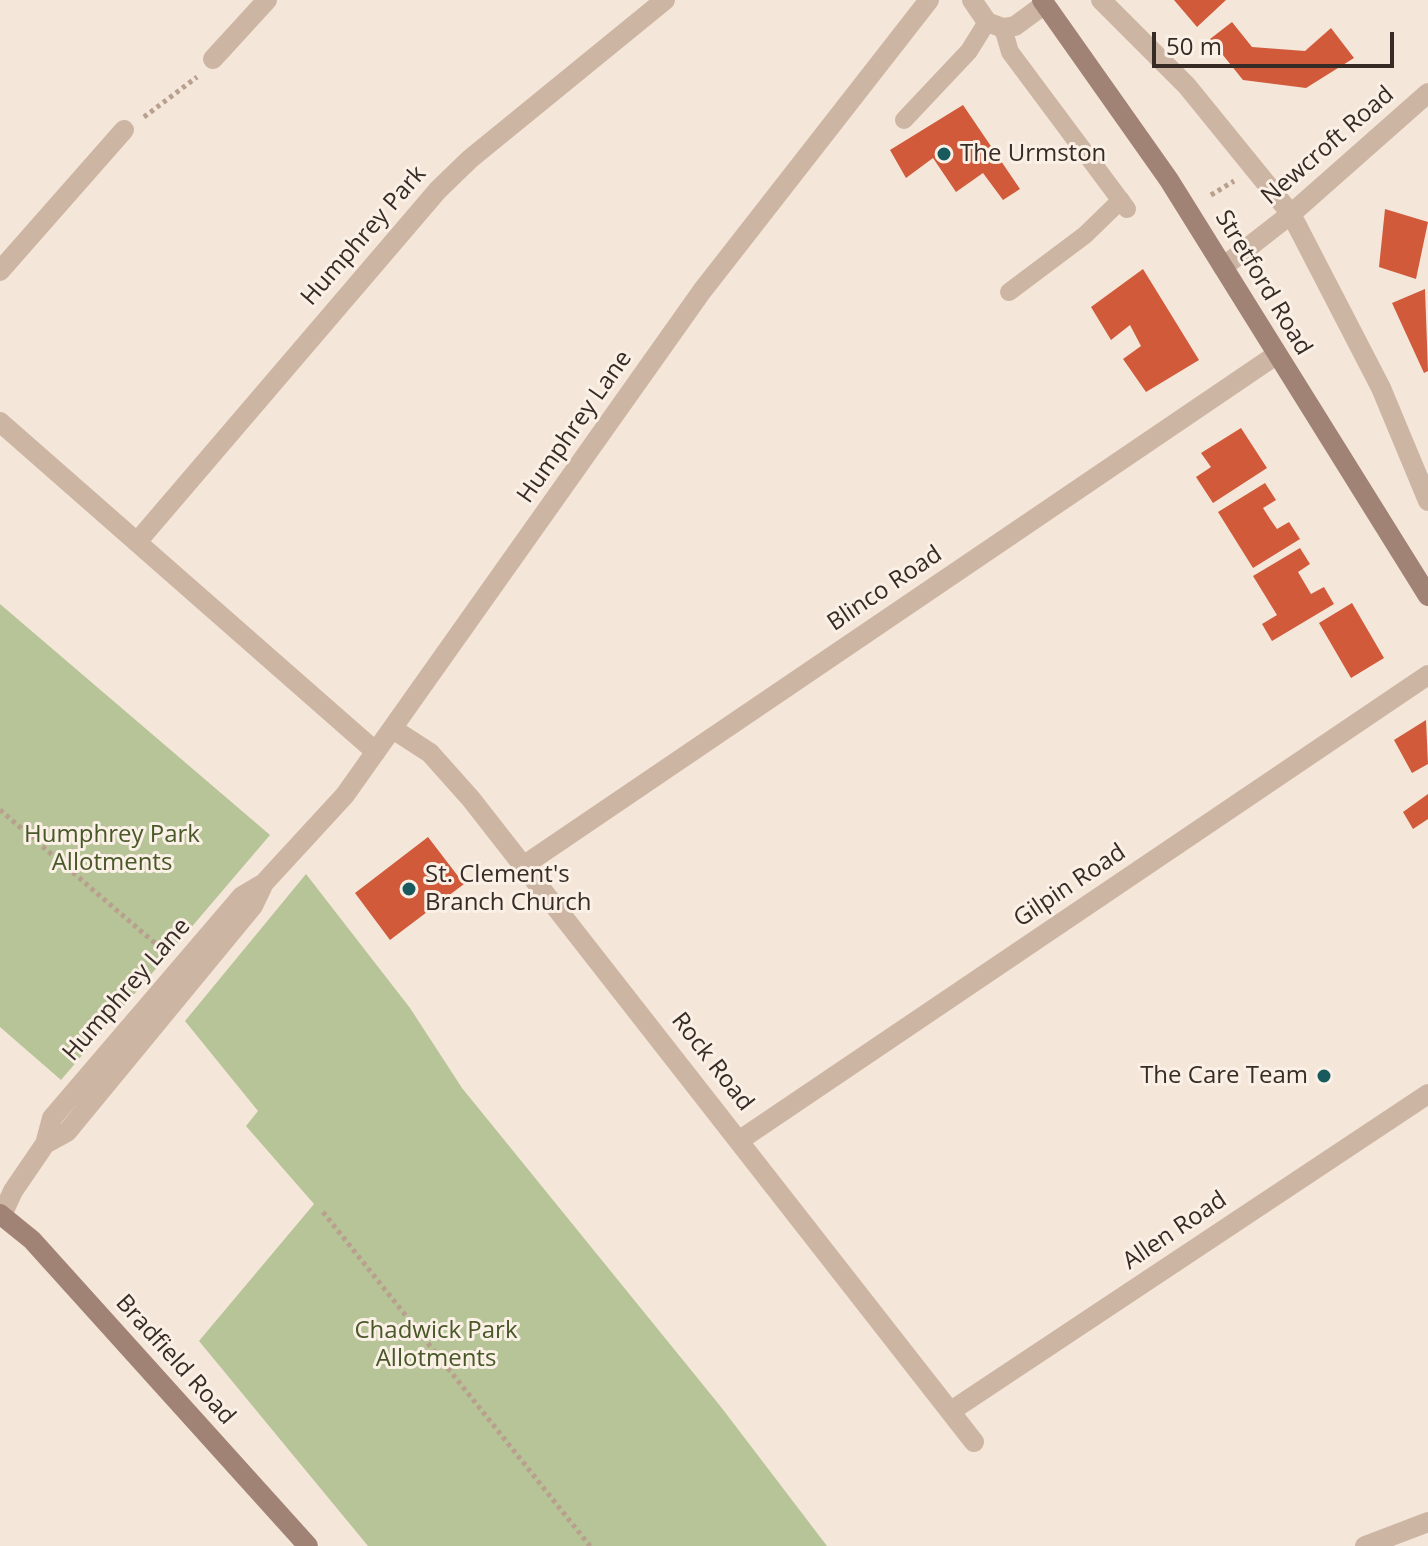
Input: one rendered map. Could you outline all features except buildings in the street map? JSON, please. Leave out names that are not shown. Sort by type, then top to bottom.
[{"type":"main road","name":"Stretford Road","points":[[1043,2],[1169,180],[1428,596]]},
{"type":"main road","name":"Bradfield Road","points":[[1,1216],[32,1240],[308,1546]]},
{"type":"street","points":[[213,59],[267,0]]},
{"type":"street","name":"Humphrey Park","points":[[137,542],[438,190],[665,0]]},
{"type":"street","name":"Humphrey Lane","points":[[1,1216],[13,1191],[45,1144],[52,1118],[242,896],[264,883],[345,795],[702,291],[929,0]]},
{"type":"street","points":[[972,0],[995,25]]},
{"type":"street","points":[[1101,0],[1187,86],[1291,214],[1381,388],[1428,501]]},
{"type":"street","name":"Stretford Road","points":[[995,25],[1015,26],[1043,2]]},
{"type":"street","name":"Newcroft Road","points":[[1223,267],[1291,214],[1428,93]]},
{"type":"street","points":[[0,271],[124,130]]},
{"type":"street","name":"Blinco Road","points":[[523,866],[1276,355]]},
{"type":"street","points":[[0,422],[376,752]]},
{"type":"street","name":"Gilpin Road","points":[[740,1140],[1428,675]]},
{"type":"street","name":"Rock Road","points":[[393,729],[430,753],[523,866],[974,1442]]},
{"type":"street","name":"Humphrey Lane","points":[[45,1144],[67,1132],[253,906],[264,883]]},
{"type":"street","name":"Allen Road","points":[[951,1411],[1428,1094]]},
{"type":"street","points":[[1365,1546],[1428,1522]]},
{"type":"lane","points":[[904,120],[995,25],[1010,52],[1124,204],[1009,292]]},
{"type":"path","points":[[124,130],[196,78],[213,59]]},
{"type":"path","points":[[0,810],[182,966]]},
{"type":"path","points":[[323,1212],[590,1546]]},
{"type":"green space","name":"Humphrey Park Allotments","points":[[0,604],[270,835],[61,1080],[0,1027]]},
{"type":"green space","name":"Chadwick Park Allotments","points":[[306,874],[410,1008],[462,1088],[721,1407],[827,1546],[368,1546],[199,1341],[314,1204],[246,1126],[258,1111],[185,1021]]},
{"type":"place","name":"The Urmston","points":[[944,154]]},
{"type":"place","name":"St. Clement's Branch Church","points":[[409,889]]},
{"type":"place","name":"The Care Team","points":[[1324,1076]]}]
